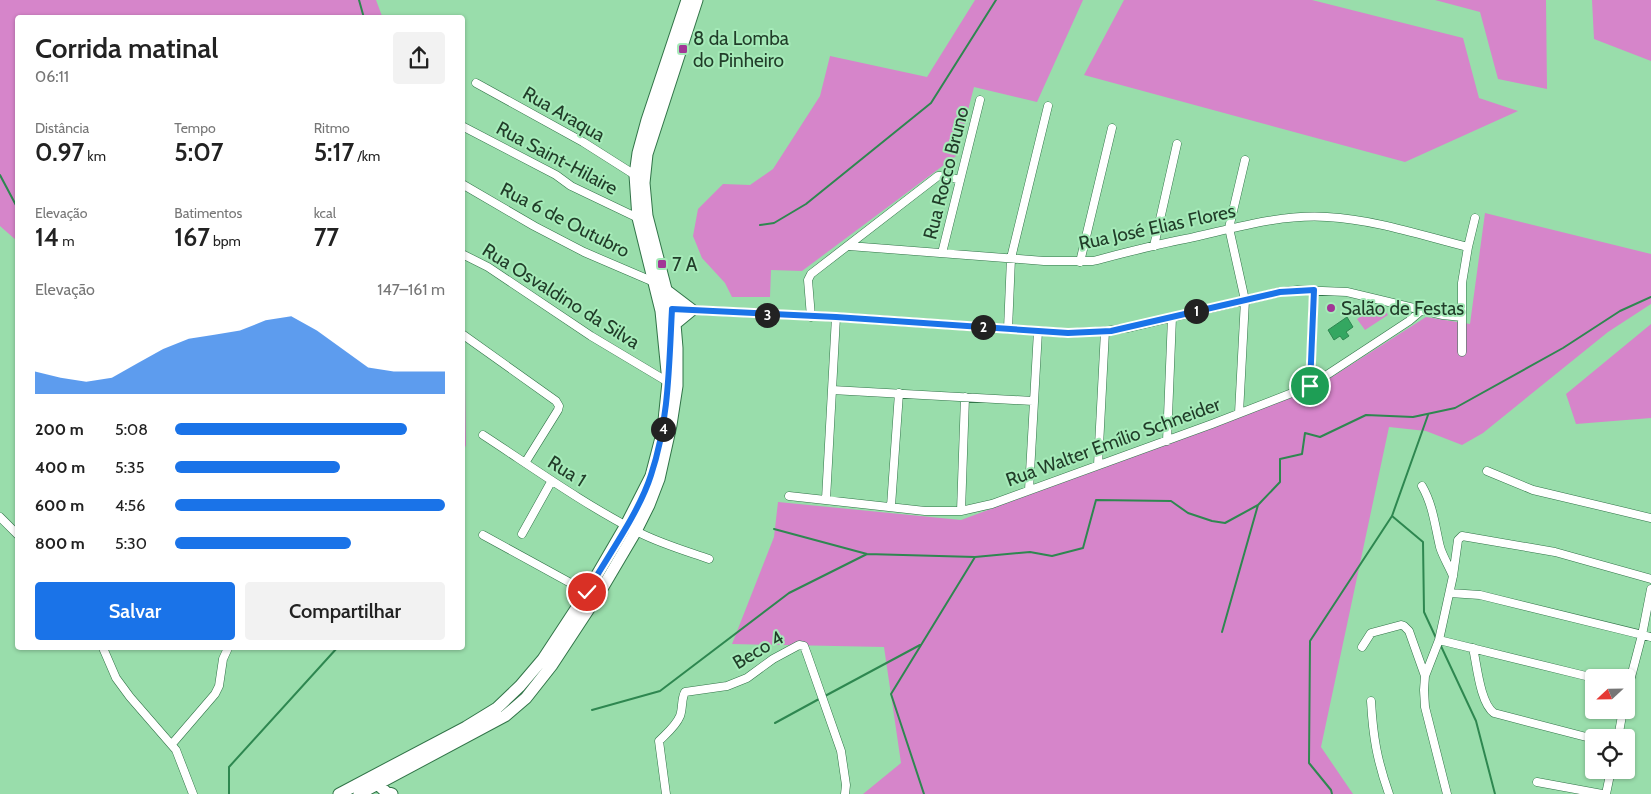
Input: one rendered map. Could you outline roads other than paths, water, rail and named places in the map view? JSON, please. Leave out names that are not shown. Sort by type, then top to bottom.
[{"type":"main road","points":[[359,794],[374,782],[497,708],[524,682],[543,659],[631,528],[649,505],[659,479],[678,386],[675,324],[648,216],[644,183],[652,122],[687,0]]},
{"type":"main road","points":[[668,382],[661,311],[638,218],[635,175],[638,153],[652,122],[697,0]]},
{"type":"main road","points":[[339,794],[374,782],[505,716],[526,698],[552,665],[600,592],[631,528],[651,476],[663,430],[672,309],[643,241]]},
{"type":"main road","points":[[667,291],[692,310],[675,324]]},
{"type":"main road","points":[[374,782],[388,794]]},
{"type":"street","name":"Rua Araqua","points":[[476,83],[583,142],[635,175]]},
{"type":"street","name":"Rua Rocco Bruno","points":[[942,253],[980,100]]},
{"type":"street","points":[[1008,329],[1011,258],[1048,106]]},
{"type":"street","name":"Rua Saint-Hilaire","points":[[465,128],[556,176],[571,186],[638,218]]},
{"type":"street","points":[[1080,262],[1112,128]]},
{"type":"street","points":[[1154,246],[1177,144]]},
{"type":"street","points":[[1239,413],[1246,300],[1229,228],[1245,160]]},
{"type":"street","points":[[811,317],[809,277],[938,176],[960,180]]},
{"type":"street","name":"Rua 6 de Outubro","points":[[465,186],[534,226],[584,252],[654,282]]},
{"type":"street","name":"Rua José Elias Flores","points":[[849,246],[1080,262],[1229,228],[1284,218],[1326,217],[1389,225],[1468,247]]},
{"type":"street","points":[[1462,352],[1462,283],[1475,218]]},
{"type":"street","name":"Rua Osvaldino da Silva","points":[[465,256],[488,267],[591,336],[668,382]]},
{"type":"street","points":[[672,309],[836,317],[1068,333],[1105,331],[1282,292],[1314,290],[1347,292],[1443,315],[1462,317]]},
{"type":"street","points":[[1310,386],[1314,290]]},
{"type":"street","name":"Rua Walter Emílio Schneider","points":[[789,496],[926,511],[961,511],[992,504],[1167,441],[1310,386],[1409,322],[1423,309]]},
{"type":"street","points":[[826,499],[836,317]]},
{"type":"street","points":[[1167,441],[1172,317]]},
{"type":"street","points":[[1029,490],[1038,331]]},
{"type":"street","points":[[1098,465],[1105,331]]},
{"type":"street","points":[[465,336],[556,401],[559,406],[525,463]]},
{"type":"street","points":[[832,390],[1033,401]]},
{"type":"street","points":[[891,506],[899,393]]},
{"type":"street","points":[[961,511],[965,397]]},
{"type":"street","name":"Rua 1","points":[[484,435],[551,482],[631,528],[673,547],[709,559]]},
{"type":"street","points":[[1487,471],[1533,490],[1651,518]]},
{"type":"street","points":[[522,534],[551,482]]},
{"type":"street","points":[[1422,486],[1432,508],[1441,549],[1453,576]]},
{"type":"street","points":[[0,517],[15,532]]},
{"type":"street","points":[[483,535],[587,592]]},
{"type":"street","points":[[1425,676],[1439,640],[1450,593],[1458,540],[1462,536],[1466,535],[1555,552],[1651,579]]},
{"type":"street","points":[[1632,669],[1642,635],[1651,589]]},
{"type":"street","points":[[1450,593],[1480,595],[1651,637]]},
{"type":"street","points":[[1362,647],[1371,633],[1376,630],[1401,625],[1409,631],[1425,676],[1425,707],[1447,794]]},
{"type":"street","points":[[1439,640],[1585,676]]},
{"type":"street","name":"Beco 4","points":[[666,794],[659,741],[680,717],[685,692],[727,686],[747,678],[773,659],[799,645],[804,646],[841,751],[846,785],[845,794]]},
{"type":"street","points":[[1473,648],[1485,700],[1489,709],[1494,713],[1585,736]]},
{"type":"street","points":[[104,650],[116,678],[176,750],[193,794]]},
{"type":"street","points":[[172,744],[215,694],[219,686],[223,659],[227,650]]},
{"type":"street","points":[[1371,701],[1372,729],[1376,756],[1389,794]]},
{"type":"street","points":[[1606,794],[1609,779]]},
{"type":"street","points":[[1537,782],[1602,794]]},
{"type":"waterway","points":[[359,0],[363,15]]},
{"type":"waterway","points":[[760,225],[774,223],[806,204],[931,103],[996,0]]},
{"type":"waterway","points":[[0,175],[15,203]]},
{"type":"waterway","points":[[774,529],[867,554],[975,557],[1030,552],[1052,556],[1083,548],[1096,500],[1171,501],[1188,513],[1225,523],[1258,505],[1280,482],[1280,459],[1302,454],[1305,433],[1320,437],[1366,415],[1413,417],[1455,408],[1563,348],[1620,311],[1651,297]]},
{"type":"waterway","points":[[1332,794],[1331,790],[1309,763],[1310,641],[1392,516],[1428,415]]},
{"type":"waterway","points":[[1222,632],[1258,505]]},
{"type":"waterway","points":[[1392,516],[1423,542],[1424,612],[1436,638]]},
{"type":"waterway","points":[[592,710],[660,691],[789,593],[867,554]]},
{"type":"waterway","points":[[924,794],[891,694],[975,557]]},
{"type":"waterway","points":[[1440,644],[1476,721],[1495,794]]},
{"type":"waterway","points":[[825,696],[920,645]]},
{"type":"waterway","points":[[229,794],[229,767],[335,650]]},
{"type":"waterway","points":[[775,723],[819,699]]},
{"type":"place","name":"8 da Lomba do Pinheiro","points":[[683,49]]},
{"type":"place","name":"7 A","points":[[662,264]]},
{"type":"place","name":"Salão de Festas","points":[[1331,308]]}]
